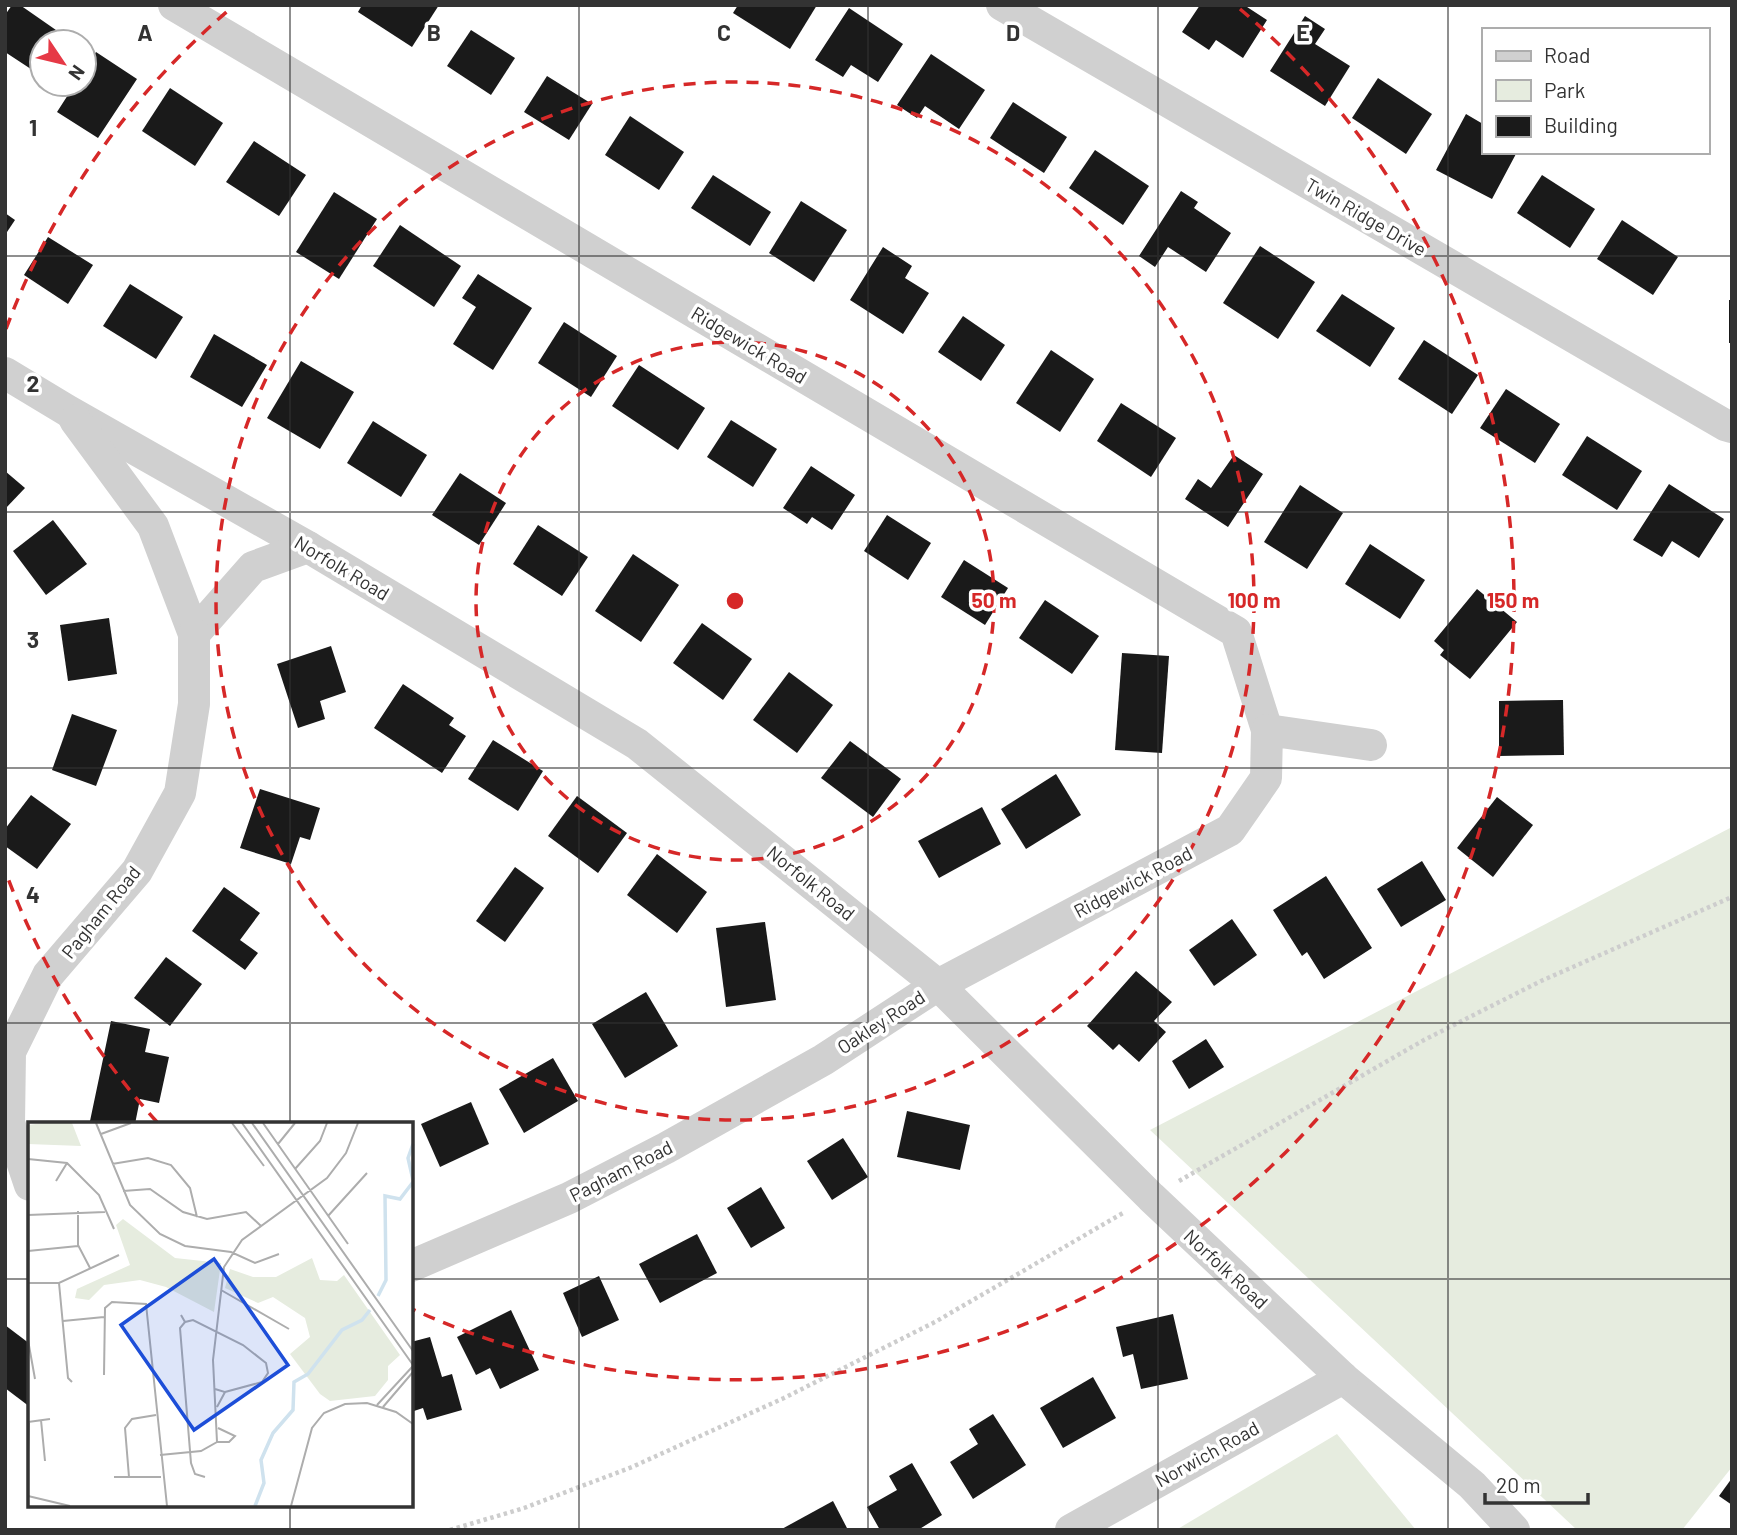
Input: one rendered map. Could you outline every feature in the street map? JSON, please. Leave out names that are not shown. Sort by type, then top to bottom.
[{"type":"street","name":"Ridgewick Road","points":[[174,5],[1236,632],[1266,730],[1266,778],[1230,830],[938,985]]},
{"type":"street","name":"Twin Ridge Drive","points":[[1002,5],[1732,427]]},
{"type":"street","name":"Norfolk Road","points":[[5,373],[308,547],[637,744],[938,985],[1151,1197],[1343,1378],[1472,1485],[1514,1530]]},
{"type":"street","name":"Pagham Road","points":[[28,1179],[9,1123],[10,1052],[48,975],[137,871],[180,793],[194,704],[194,634],[153,526],[68,411]]},
{"type":"street","points":[[194,634],[253,567],[308,547]]},
{"type":"street","points":[[1266,730],[1371,745]]},
{"type":"street","name":"Oakley Road","points":[[823,1060],[938,985]]},
{"type":"street","name":"Pagham Road","points":[[413,1265],[569,1198],[666,1148],[823,1060]]},
{"type":"street","name":"Norwich Road","points":[[1071,1530],[1343,1378]]},
{"type":"path","points":[[450,1530],[524,1508],[632,1467],[784,1398],[935,1322],[1424,1040],[1541,981],[1732,897]]},
{"type":"green space","points":[[1732,827],[1732,1467],[1682,1530],[1577,1530],[1150,1130]]},
{"type":"green space","points":[[1337,1434],[1416,1530],[1176,1530]]},
{"type":"building","points":[[12,5],[20,5],[53,28],[28,28],[28,67],[5,52],[5,15]]},
{"type":"building","points":[[362,5],[439,5],[412,47],[358,12]]},
{"type":"building","points":[[738,5],[817,5],[790,49],[733,13]]},
{"type":"building","points":[[1200,5],[1244,5],[1267,20],[1243,58],[1216,40],[1209,50],[1182,32]]},
{"type":"building","points":[[849,8],[903,44],[878,82],[851,65],[843,77],[815,60]]},
{"type":"building","points":[[1305,16],[1325,29],[1315,44],[1350,66],[1325,106],[1270,71]]},
{"type":"building","points":[[471,30],[515,58],[491,95],[447,66]]},
{"type":"building","points":[[98,53],[137,79],[98,138],[57,112],[66,98],[98,98]]},
{"type":"building","points":[[931,54],[985,90],[959,129],[925,106],[917,118],[897,105]]},
{"type":"building","points":[[547,76],[592,104],[569,140],[524,112]]},
{"type":"building","points":[[1378,78],[1432,114],[1406,154],[1352,118]]},
{"type":"building","points":[[170,88],[223,123],[195,166],[142,131]]},
{"type":"building","points":[[1013,102],[1067,137],[1044,173],[990,138]]},
{"type":"building","points":[[1466,114],[1482,123],[1482,154],[1516,154],[1492,199],[1436,170]]},
{"type":"building","points":[[630,116],[684,152],[659,190],[605,155]]},
{"type":"building","points":[[254,141],[306,175],[279,216],[226,182]]},
{"type":"building","points":[[1095,150],[1149,186],[1123,225],[1069,188]]},
{"type":"building","points":[[713,175],[771,212],[750,246],[691,208]]},
{"type":"building","points":[[1542,175],[1595,209],[1570,248],[1517,213]]},
{"type":"building","points":[[1181,191],[1198,202],[1194,208],[1231,233],[1206,272],[1168,247],[1155,267],[1139,256]]},
{"type":"building","points":[[334,192],[377,219],[339,279],[296,252]]},
{"type":"building","points":[[801,201],[847,230],[814,282],[769,253]]},
{"type":"building","points":[[5,213],[15,220],[5,235]]},
{"type":"building","points":[[1622,220],[1678,257],[1653,295],[1597,259]]},
{"type":"building","points":[[400,225],[461,266],[434,307],[373,266]]},
{"type":"building","points":[[48,237],[93,265],[68,304],[24,275]]},
{"type":"building","points":[[1260,246],[1315,282],[1278,339],[1223,303]]},
{"type":"building","points":[[883,247],[912,266],[905,278],[929,293],[903,334],[850,300]]},
{"type":"building","points":[[478,274],[532,308],[493,370],[453,344],[476,307],[462,298]]},
{"type":"building","points":[[130,284],[183,317],[156,359],[103,326]]},
{"type":"building","points":[[1342,294],[1395,328],[1370,367],[1316,331]]},
{"type":"building","points":[[1729,300],[1732,300],[1732,343],[1729,343]]},
{"type":"building","points":[[963,316],[1005,345],[981,381],[938,352]]},
{"type":"building","points":[[564,322],[617,356],[591,397],[538,363]]},
{"type":"building","points":[[214,334],[267,365],[242,407],[190,377]]},
{"type":"building","points":[[1424,340],[1478,375],[1452,414],[1398,379]]},
{"type":"building","points":[[1051,350],[1094,379],[1060,432],[1016,403]]},
{"type":"building","points":[[301,361],[354,392],[320,449],[267,418]]},
{"type":"building","points":[[639,365],[705,408],[678,450],[612,406]]},
{"type":"building","points":[[1506,389],[1560,424],[1535,463],[1480,428]]},
{"type":"building","points":[[1121,403],[1176,438],[1151,477],[1097,441]]},
{"type":"building","points":[[731,420],[777,449],[753,487],[707,457]]},
{"type":"building","points":[[373,421],[427,455],[401,497],[347,463]]},
{"type":"building","points":[[1587,436],[1642,471],[1617,510],[1562,475]]},
{"type":"building","points":[[1234,455],[1263,474],[1228,527],[1185,499],[1198,479],[1211,488]]},
{"type":"building","points":[[811,466],[855,495],[832,530],[812,517],[807,524],[783,508]]},
{"type":"building","points":[[5,471],[25,488],[5,509]]},
{"type":"building","points":[[460,473],[506,503],[479,545],[432,515]]},
{"type":"building","points":[[1669,484],[1724,519],[1699,558],[1672,541],[1662,557],[1633,540]]},
{"type":"building","points":[[1300,485],[1343,513],[1307,569],[1264,542]]},
{"type":"building","points":[[887,515],[931,543],[908,580],[864,551]]},
{"type":"building","points":[[53,520],[87,564],[46,595],[13,551]]},
{"type":"building","points":[[538,525],[588,557],[562,596],[513,564]]},
{"type":"building","points":[[1370,544],[1425,580],[1400,619],[1345,584]]},
{"type":"building","points":[[633,554],[679,585],[641,642],[595,611]]},
{"type":"building","points":[[964,560],[1008,588],[985,625],[941,597]]},
{"type":"building","points":[[1477,589],[1517,622],[1470,679],[1440,655],[1444,650],[1434,641]]},
{"type":"building","points":[[1045,600],[1099,636],[1072,674],[1019,638]]},
{"type":"building","points":[[109,618],[117,674],[68,681],[60,625]]},
{"type":"building","points":[[702,623],[752,659],[723,700],[673,663]]},
{"type":"building","points":[[331,646],[346,692],[320,701],[325,719],[298,728],[277,664]]},
{"type":"building","points":[[1122,653],[1169,656],[1162,753],[1115,750]]},
{"type":"building","points":[[789,672],[833,705],[797,753],[753,720]]},
{"type":"building","points":[[403,684],[454,718],[449,725],[466,736],[442,773],[374,728]]},
{"type":"building","points":[[1563,700],[1564,755],[1499,756],[1499,701]]},
{"type":"building","points":[[72,714],[117,730],[96,786],[52,770]]},
{"type":"building","points":[[493,740],[543,771],[518,811],[468,779]]},
{"type":"building","points":[[850,741],[901,779],[873,817],[821,778]]},
{"type":"building","points":[[1056,774],[1081,815],[1026,849],[1001,809]]},
{"type":"building","points":[[260,789],[320,808],[310,840],[300,837],[291,864],[240,848]]},
{"type":"building","points":[[31,795],[71,824],[37,869],[5,846],[5,829]]},
{"type":"building","points":[[577,796],[627,833],[598,873],[548,836]]},
{"type":"building","points":[[1497,797],[1533,825],[1493,877],[1457,848]]},
{"type":"building","points":[[982,807],[1001,844],[939,878],[918,841]]},
{"type":"building","points":[[657,854],[707,892],[677,933],[627,895]]},
{"type":"building","points":[[1422,861],[1446,900],[1401,927],[1377,889]]},
{"type":"building","points":[[515,867],[544,888],[505,942],[476,921]]},
{"type":"building","points":[[1326,876],[1372,948],[1324,979],[1307,952],[1302,956],[1273,910]]},
{"type":"building","points":[[224,887],[260,913],[240,940],[258,953],[245,970],[192,931]]},
{"type":"building","points":[[1232,919],[1257,955],[1214,986],[1189,950]]},
{"type":"building","points":[[765,922],[776,1000],[726,1007],[716,928]]},
{"type":"building","points":[[166,957],[202,984],[170,1026],[134,998]]},
{"type":"building","points":[[1136,971],[1172,1002],[1154,1021],[1166,1032],[1139,1062],[1119,1044],[1113,1050],[1087,1026]]},
{"type":"building","points":[[646,992],[678,1046],[625,1078],[592,1024]]},
{"type":"building","points":[[111,1021],[150,1029],[145,1052],[169,1057],[159,1103],[140,1099],[135,1122],[90,1121]]},
{"type":"building","points":[[1206,1039],[1224,1067],[1189,1089],[1172,1061]]},
{"type":"building","points":[[553,1058],[578,1101],[524,1133],[499,1089]]},
{"type":"building","points":[[471,1102],[489,1144],[440,1167],[421,1124]]},
{"type":"building","points":[[907,1111],[970,1125],[960,1170],[897,1157]]},
{"type":"building","points":[[843,1138],[868,1177],[832,1200],[807,1161]]},
{"type":"building","points":[[761,1187],[785,1228],[751,1248],[727,1208]]},
{"type":"building","points":[[697,1234],[717,1273],[660,1303],[639,1264]]},
{"type":"building","points":[[599,1276],[619,1320],[582,1337],[563,1293]]},
{"type":"building","points":[[511,1310],[539,1370],[500,1389],[490,1368],[476,1375],[457,1337]]},
{"type":"building","points":[[1173,1314],[1188,1379],[1141,1389],[1133,1354],[1123,1357],[1116,1327]]},
{"type":"building","points":[[5,1325],[28,1342],[28,1405],[5,1388]]},
{"type":"building","points":[[430,1337],[442,1377],[452,1374],[462,1410],[427,1420],[423,1408],[413,1411],[413,1341]]},
{"type":"building","points":[[1093,1377],[1116,1418],[1063,1448],[1040,1408]]},
{"type":"building","points":[[993,1414],[1026,1465],[973,1499],[950,1462],[978,1444],[969,1429]]},
{"type":"building","points":[[912,1463],[942,1515],[918,1530],[880,1530],[867,1507],[897,1490],[889,1476]]},
{"type":"building","points":[[1732,1478],[1732,1505],[1719,1496]]},
{"type":"building","points":[[833,1501],[848,1530],[780,1530]]}]
